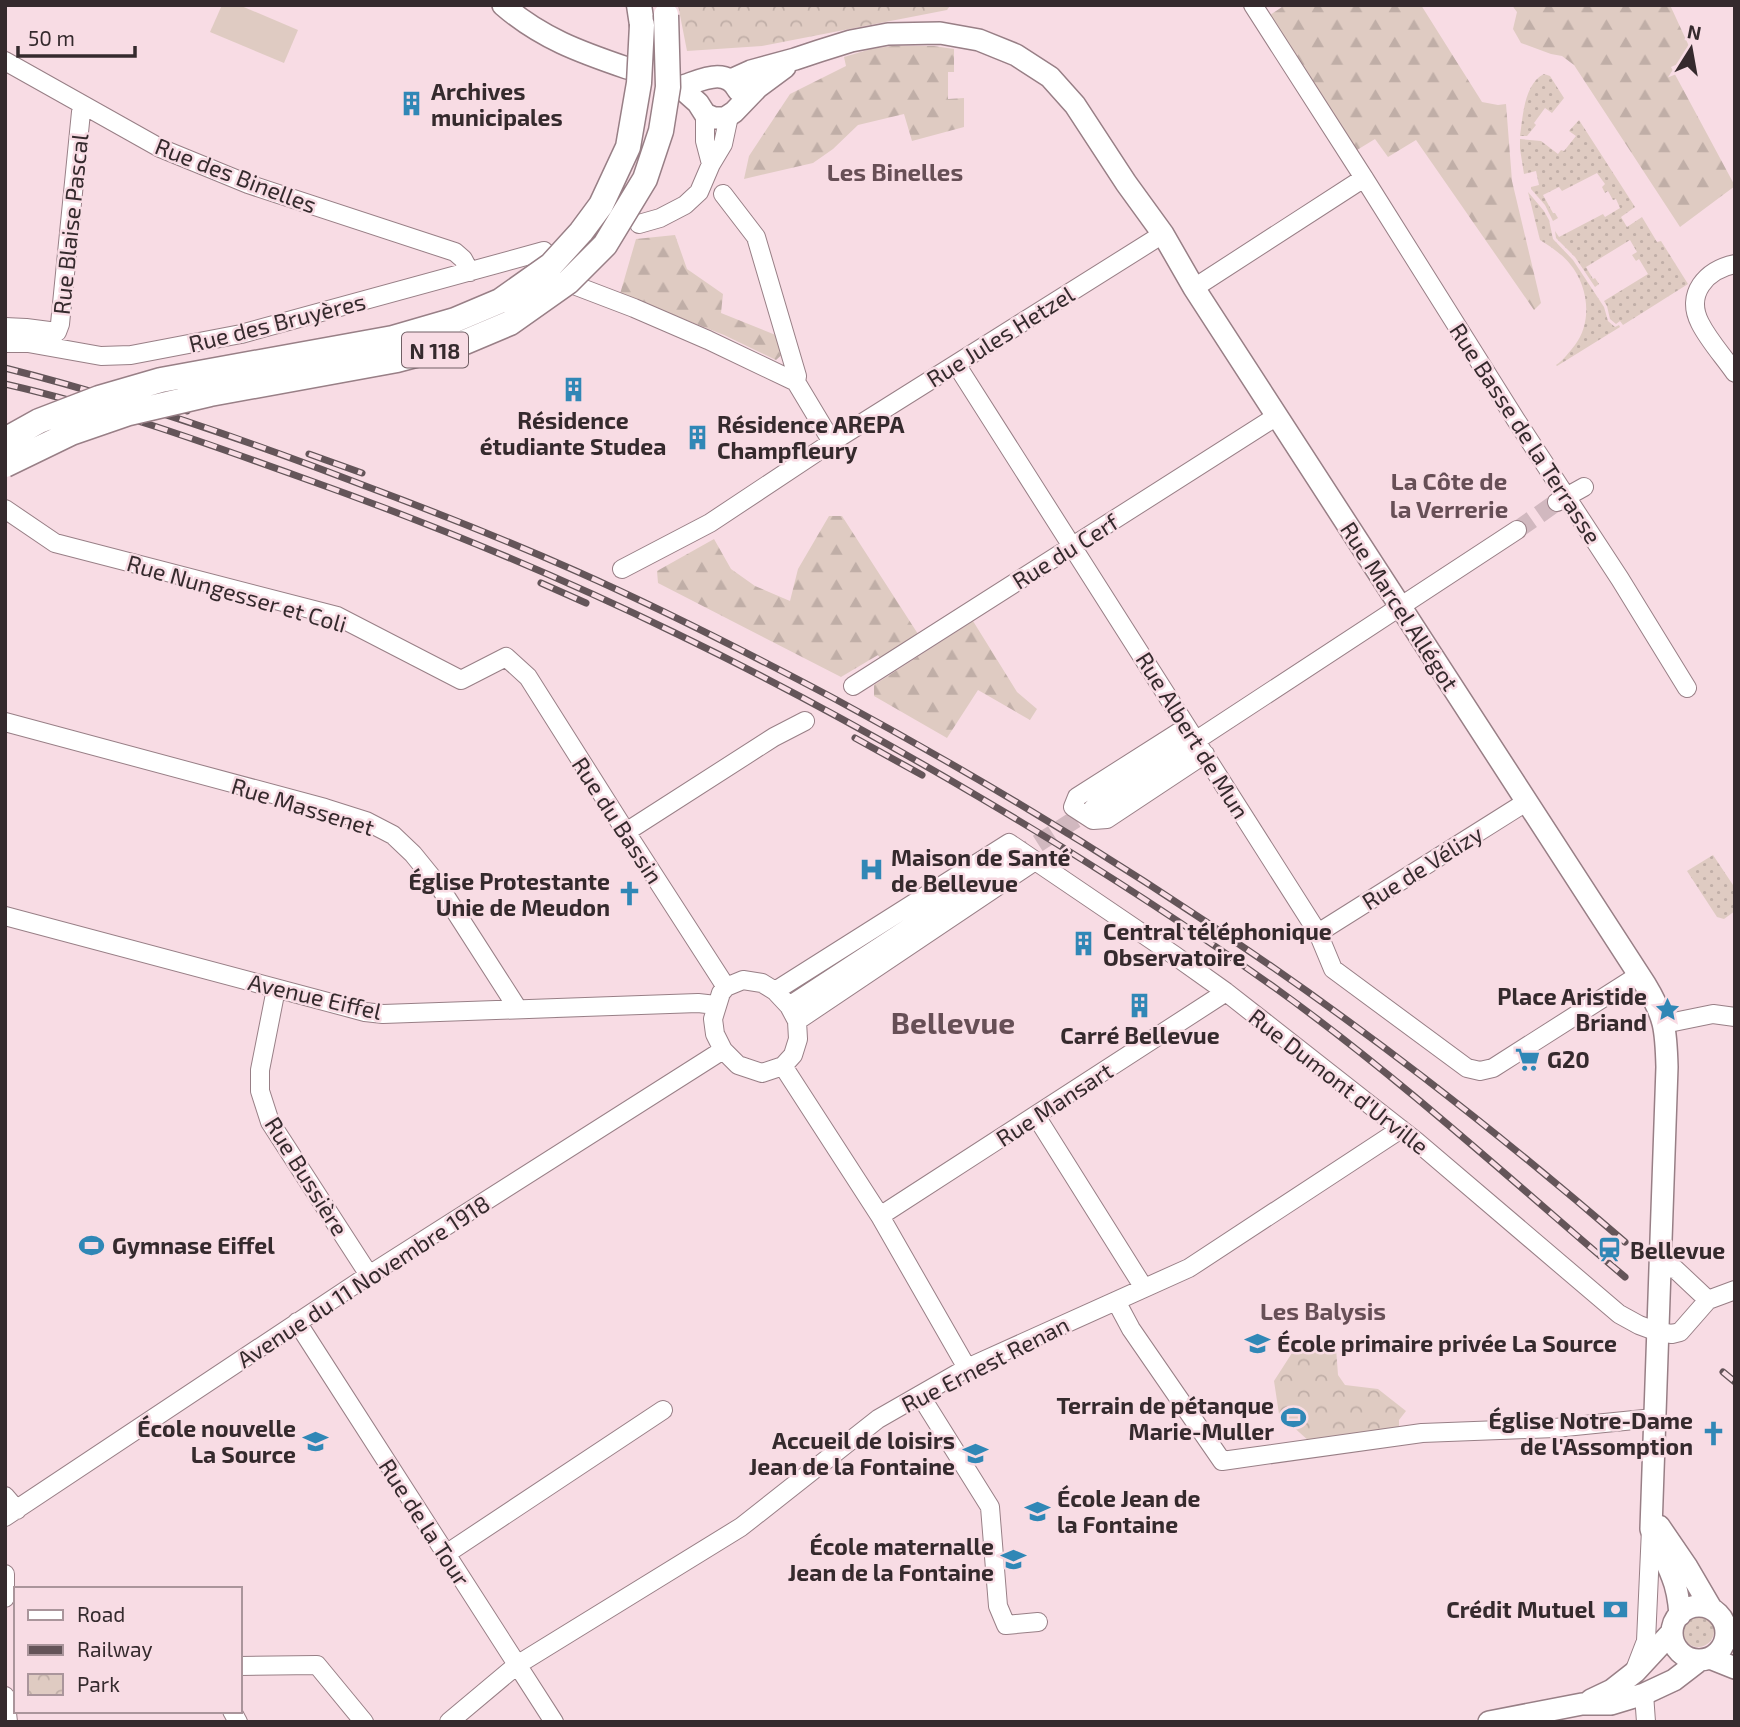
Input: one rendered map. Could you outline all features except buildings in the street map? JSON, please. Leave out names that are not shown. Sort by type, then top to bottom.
[{"type":"highway","name":"N 118","points":[[5,466],[71,433],[129,413],[210,394],[397,360],[465,342],[510,323],[568,282],[605,245],[645,179],[661,131],[668,87],[665,10]]},
{"type":"highway","name":"N 118","points":[[5,440],[38,421],[99,398],[161,380],[393,338],[455,320],[500,301],[551,265],[582,232],[601,205],[628,147],[639,83],[640,15]]},
{"type":"main road","points":[[503,5],[530,27],[554,41],[627,68]]},
{"type":"main road","name":"Rue Marcel Allégot","points":[[730,80],[751,71],[851,41],[888,34],[940,33],[979,40],[1016,55],[1049,77],[1075,105],[1163,234],[1194,288],[1639,975],[1658,1006],[1664,1024]]},
{"type":"main road","points":[[734,111],[740,94],[730,80],[721,76],[680,87],[714,118],[734,111],[758,87],[795,59]]},
{"type":"main road","points":[[1664,1024],[1667,1067],[1651,1521],[1657,1548],[1672,1576],[1678,1597],[1674,1643],[1680,1652],[1689,1658],[1705,1659],[1735,1668]]},
{"type":"main road","points":[[1489,1722],[1583,1704],[1611,1704],[1644,1694],[1674,1680],[1720,1652],[1725,1642],[1726,1623],[1651,1521]]},
{"type":"main road","points":[[1583,1704],[1612,1690],[1634,1672],[1689,1608],[1700,1606],[1726,1623]]},
{"type":"main road","points":[[1644,1694],[1650,1666],[1676,1624]]},
{"type":"street","name":"Rue Basse de la Terrasse","points":[[1253,5],[1498,392],[1562,499],[1688,688]]},
{"type":"street","name":"Rue des Binelles","points":[[5,61],[160,148],[248,184],[455,252],[463,259],[470,272]]},
{"type":"street","name":"Rue Blaise Pascal","points":[[5,327],[57,332],[60,324],[81,112],[84,106]]},
{"type":"street","points":[[701,108],[710,164]]},
{"type":"street","points":[[639,224],[660,218],[685,205],[701,202],[699,191],[710,164],[723,145],[734,111]]},
{"type":"street","points":[[1194,288],[1364,178]]},
{"type":"street","points":[[723,194],[756,237],[797,376],[796,382]]},
{"type":"street","name":"Rue Jules Hetzel","points":[[622,569],[710,523],[832,442],[1163,234]]},
{"type":"street","name":"Rue des Bruyères","points":[[5,343],[101,356],[131,355],[241,334],[544,251]]},
{"type":"street","points":[[513,260],[634,308],[796,382],[832,442]]},
{"type":"street","points":[[1735,264],[1721,268],[1707,277],[1698,289],[1695,305],[1699,322],[1735,373]]},
{"type":"street","name":"Rue Albert de Mun","points":[[956,364],[1318,933],[1333,969],[1467,1068],[1480,1071],[1493,1068],[1639,975]]},
{"type":"street","name":"Rue du Cerf","points":[[853,687],[1277,416]]},
{"type":"street","points":[[1562,499],[1584,486]]},
{"type":"street","name":"Rue Nungesser et Coli","points":[[5,509],[55,543],[337,617],[461,680],[506,657]]},
{"type":"street","points":[[1093,808],[1517,530]]},
{"type":"street","name":"Rue du Bassin","points":[[506,657],[528,677],[726,987]]},
{"type":"street","points":[[626,832],[774,737],[805,721]]},
{"type":"street","name":"Rue Massenet","points":[[5,722],[336,811],[366,821],[393,835],[414,854],[439,886],[518,1009]]},
{"type":"street","points":[[1196,741],[1107,819],[1093,820],[1073,807],[1077,797],[1196,741]]},
{"type":"street","name":"Rue de Vélizy","points":[[1318,933],[1526,802]]},
{"type":"street","points":[[775,992],[1012,851]]},
{"type":"street","points":[[793,1013],[1012,851]]},
{"type":"street","name":"Rue Dumont d'Urville","points":[[1012,851],[1035,861],[1226,992],[1401,1129],[1619,1314],[1658,1332]]},
{"type":"street","points":[[793,1013],[1035,861]]},
{"type":"street","name":"Avenue Eiffel","points":[[5,916],[365,1012],[383,1014],[698,1003],[716,1005]]},
{"type":"street","points":[[743,981],[762,983],[775,992],[793,1013],[798,1039],[793,1055],[783,1066],[762,1073],[737,1065],[723,1050],[715,1034],[713,1019],[721,993],[726,987],[743,981]]},
{"type":"street","name":"Rue Bussière","points":[[276,989],[260,1070],[260,1091],[270,1122],[369,1275]]},
{"type":"street","name":"Rue Mansart","points":[[880,1216],[1226,992]]},
{"type":"street","points":[[1664,1024],[1713,1014],[1735,1017]]},
{"type":"street","name":"Avenue du 11 Novembre 1918","points":[[9,1507],[723,1050]]},
{"type":"street","points":[[783,1066],[880,1216],[967,1368]]},
{"type":"street","points":[[1036,1116],[1144,1288]]},
{"type":"street","name":"Rue Ernest Renan","points":[[449,1722],[517,1665],[741,1527],[878,1419],[967,1368],[1189,1268],[1401,1129]]},
{"type":"street","points":[[1660,1267],[1675,1269],[1708,1300]]},
{"type":"street","points":[[1658,1332],[1680,1332],[1708,1300],[1735,1290]]},
{"type":"street","points":[[1116,1301],[1131,1329],[1222,1461],[1422,1433],[1555,1428],[1654,1419]]},
{"type":"street","name":"Rue de la Tour","points":[[297,1322],[554,1722]]},
{"type":"street","points":[[920,1395],[990,1507],[998,1606],[1006,1625],[1038,1622]]},
{"type":"street","points":[[446,1554],[663,1410]]},
{"type":"street","points":[[1634,1672],[1646,1642],[1651,1521]]},
{"type":"street","points":[[5,1574],[5,1598]]},
{"type":"street","points":[[242,1667],[317,1665],[364,1722]]},
{"type":"street","points":[[1644,1694],[1646,1722]]},
{"type":"street","points":[[5,1696],[8,1722]]},
{"type":"green space","points":[[222,5],[239,5],[298,30],[284,63],[210,32]]},
{"type":"green space","points":[[678,5],[950,5],[947,10],[762,46],[687,51]]},
{"type":"green space","points":[[1285,5],[1421,5],[1482,102],[1506,104],[1512,181],[1541,303],[1534,310],[1416,140],[1388,157],[1375,139],[1357,150],[1270,15]]},
{"type":"green space","points":[[1512,5],[1670,5],[1694,57],[1671,67],[1735,186],[1680,227],[1574,65],[1562,56],[1521,43],[1513,29],[1517,12]]},
{"type":"green space","points":[[892,46],[954,49],[954,72],[948,72],[948,99],[964,98],[964,127],[912,141],[904,114],[858,125],[833,149],[813,163],[744,179],[749,156],[790,94],[846,66],[844,57]]},
{"type":"green space","points":[[1544,74],[1550,76],[1564,98],[1552,113],[1545,108],[1527,136],[1520,136],[1528,93],[1537,79]]},
{"type":"green space","points":[[1579,120],[1635,207],[1621,217],[1627,227],[1642,217],[1688,284],[1623,325],[1620,321],[1616,324],[1610,319],[1604,301],[1648,274],[1639,259],[1636,261],[1632,255],[1637,252],[1630,240],[1586,267],[1599,284],[1595,287],[1575,257],[1556,238],[1555,231],[1559,237],[1603,214],[1605,217],[1620,208],[1616,199],[1613,200],[1608,191],[1605,193],[1602,187],[1605,184],[1597,173],[1562,191],[1559,187],[1543,195],[1558,218],[1553,221],[1545,205],[1531,189],[1539,185],[1536,171],[1524,174],[1520,139],[1541,141],[1558,154],[1561,150],[1564,151],[1576,136],[1569,131]]},
{"type":"green space","points":[[1528,192],[1549,220],[1553,239],[1573,260],[1604,307],[1608,321],[1615,327],[1620,327],[1557,366],[1581,336],[1586,304],[1581,283],[1570,264],[1540,240]]},
{"type":"green space","points":[[675,235],[687,269],[723,294],[721,313],[783,338],[787,350],[776,360],[724,335],[620,294],[636,239]]},
{"type":"green space","points":[[829,516],[842,516],[918,634],[881,659],[878,655],[841,677],[658,583],[657,571],[714,539],[731,569],[755,586],[790,601],[798,569]]},
{"type":"green space","points":[[973,621],[1017,692],[1037,709],[1030,720],[978,690],[947,738],[874,696],[874,685]]},
{"type":"green space","points":[[1713,855],[1735,888],[1735,911],[1724,919],[1717,917],[1687,871]]},
{"type":"green space","points":[[1336,1348],[1338,1375],[1345,1385],[1378,1389],[1406,1411],[1399,1420],[1399,1429],[1310,1442],[1279,1414],[1274,1381],[1292,1353]]},
{"type":"green space","points":[[1698,1615],[1709,1620],[1714,1631],[1709,1642],[1698,1647],[1687,1642],[1682,1631],[1687,1620]]},
{"type":"tunnel","points":[[1517,530],[1557,502]]},
{"type":"tunnel","points":[[1015,858],[1093,808]]},
{"type":"railway","points":[[5,368],[97,393],[234,437],[473,528],[642,601],[835,699],[987,785],[1210,924],[1449,1097],[1625,1242]]},
{"type":"railway","points":[[5,384],[80,403],[191,438],[442,530],[627,610],[712,651],[866,732],[1093,866],[1278,990],[1368,1058],[1625,1277]]},
{"type":"railway","points":[[110,386],[187,411]]},
{"type":"railway","points":[[309,454],[362,473]]},
{"type":"railway","points":[[541,583],[586,603]]},
{"type":"railway","points":[[855,738],[922,775]]},
{"type":"railway","points":[[1723,1372],[1735,1382]]},
{"type":"place","name":"Archives municipales","points":[[411,104]]},
{"type":"place","name":"Résidence étudiante Studea","points":[[573,390]]},
{"type":"place","name":"Résidence AREPA Champfleury","points":[[697,437]]},
{"type":"place","name":"Maison de Santé de Bellevue","points":[[871,870]]},
{"type":"place","name":"Église Protestante Unie de Meudon","points":[[630,894]]},
{"type":"place","name":"Central téléphonique Observatoire","points":[[1083,944]]},
{"type":"place","name":"Carré Bellevue","points":[[1140,1005]]},
{"type":"place","name":"Place Aristide Briand","points":[[1667,1009]]},
{"type":"place","name":"G20","points":[[1527,1059]]},
{"type":"place","name":"Gymnase Eiffel","points":[[92,1245]]},
{"type":"place","name":"Bellevue","points":[[1610,1250]]},
{"type":"place","name":"École primaire privée La Source","points":[[1257,1343]]},
{"type":"place","name":"Terrain de pétanque Marie-Muller","points":[[1294,1418]]},
{"type":"place","name":"Église Notre-Dame de l'Assomption","points":[[1713,1433]]},
{"type":"place","name":"École nouvelle La Source","points":[[316,1441]]},
{"type":"place","name":"Accueil de loisirs Jean de la Fontaine","points":[[975,1453]]},
{"type":"place","name":"École Jean de la Fontaine","points":[[1037,1511]]},
{"type":"place","name":"École maternalle Jean de la Fontaine","points":[[1014,1559]]},
{"type":"place","name":"Crédit Mutuel","points":[[1615,1609]]},
{"type":"district","name":"Les Binelles","points":[[895,171]]},
{"type":"district","name":"La Côte de la Verrerie","points":[[1449,494]]},
{"type":"district","name":"Bellevue","points":[[953,1022]]},
{"type":"district","name":"Les Balysis","points":[[1323,1310]]}]
